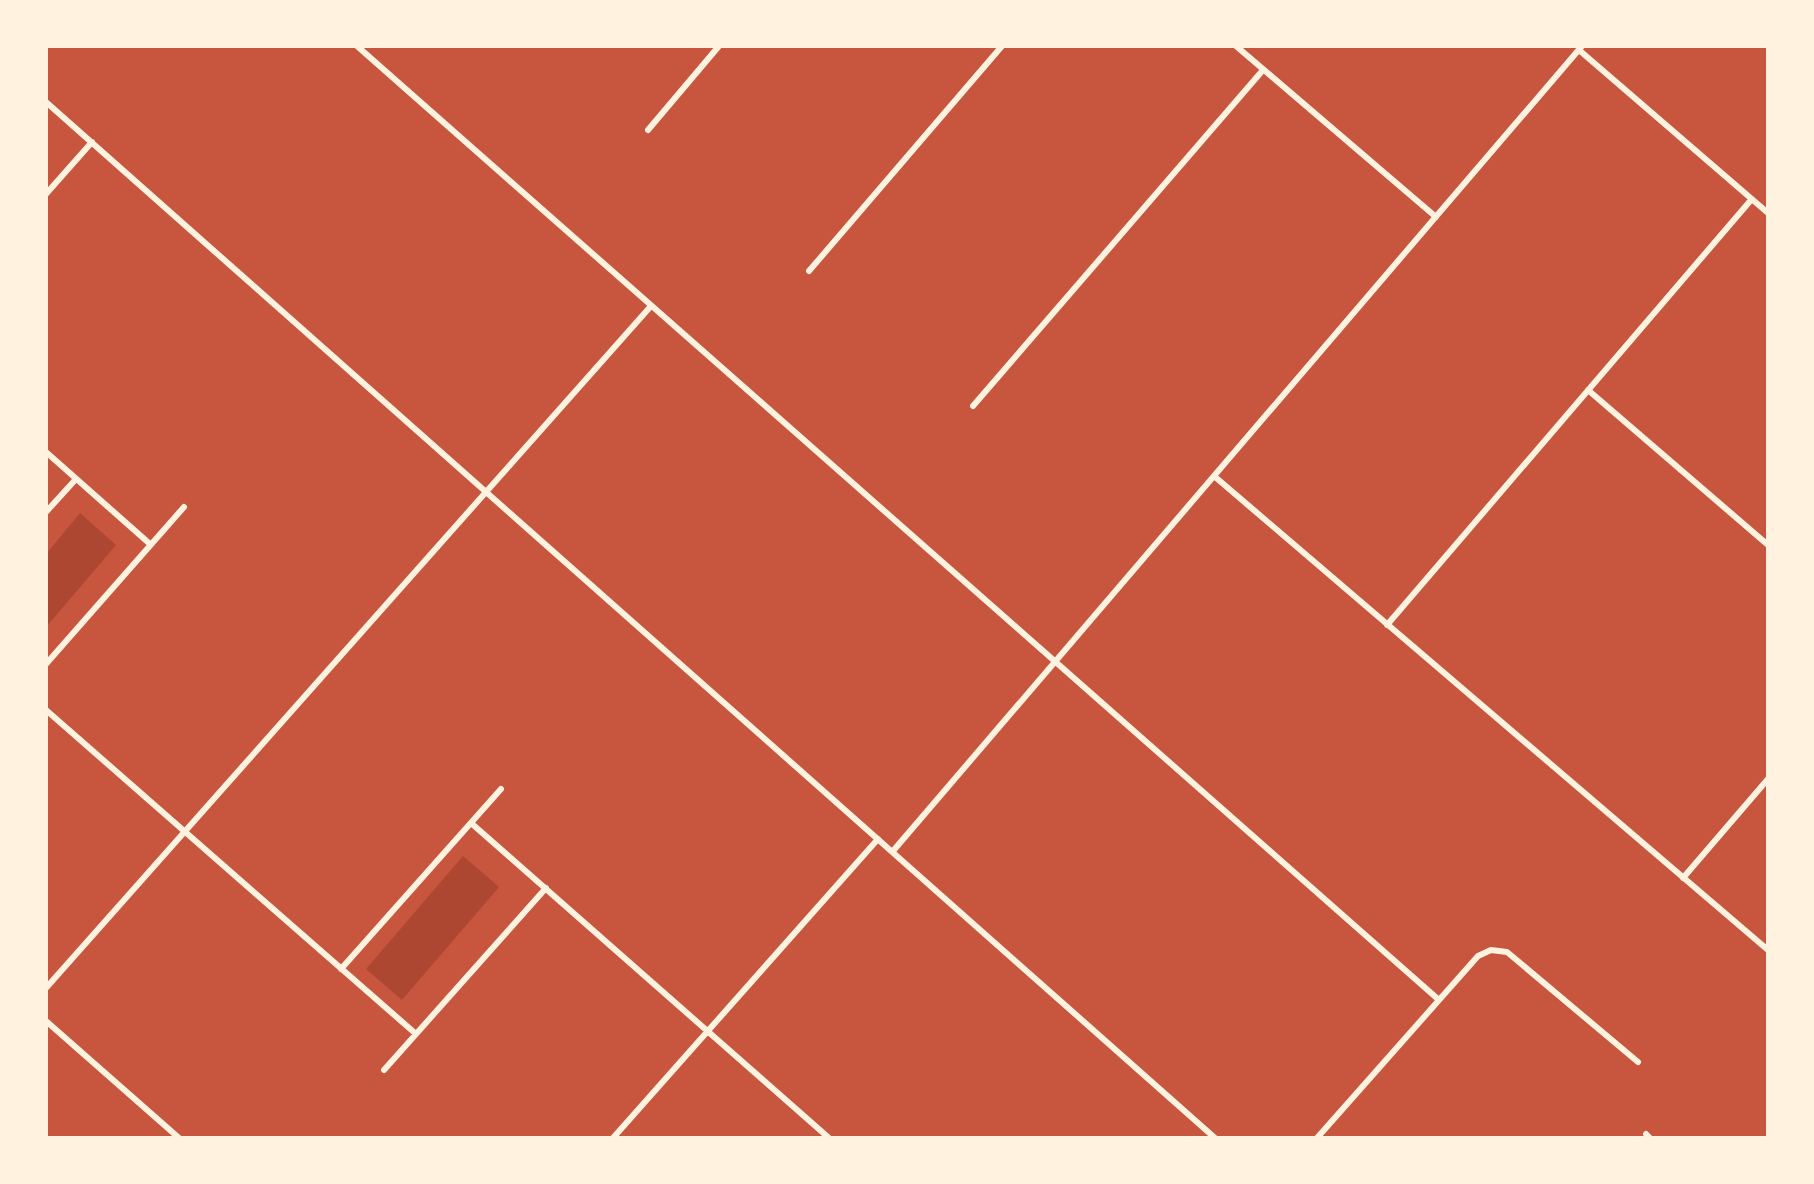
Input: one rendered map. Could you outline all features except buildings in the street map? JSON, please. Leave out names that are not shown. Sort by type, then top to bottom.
[{"type":"street","points":[[357,46],[1440,1000]]},
{"type":"street","points":[[648,130],[719,46]]},
{"type":"street","points":[[809,271],[1002,46]]},
{"type":"street","points":[[1236,46],[1436,217]]},
{"type":"street","points":[[892,851],[1581,48],[1767,213]]},
{"type":"street","points":[[973,406],[1263,70]]},
{"type":"street","points":[[46,102],[1215,1137]]},
{"type":"street","points":[[46,194],[92,142]]},
{"type":"street","points":[[1387,625],[1752,200]]},
{"type":"street","points":[[46,988],[651,306]]},
{"type":"street","points":[[1588,390],[1767,545]]},
{"type":"street","points":[[46,452],[150,544]]},
{"type":"street","points":[[1214,476],[1767,950]]},
{"type":"street","points":[[46,512],[76,479]]},
{"type":"street","points":[[46,664],[184,507]]},
{"type":"street","points":[[46,710],[416,1034]]},
{"type":"street","points":[[1683,878],[1767,778]]},
{"type":"street","points":[[341,969],[501,789]]},
{"type":"street","points":[[471,823],[829,1137]]},
{"type":"street","points":[[613,1137],[878,839]]},
{"type":"street","points":[[384,1070],[546,888]]},
{"type":"street","points":[[1317,1137],[1478,956],[1491,950],[1507,952],[1638,1062]]},
{"type":"street","points":[[46,1021],[179,1137]]},
{"type":"shaded area","points":[[80,513],[116,545],[47,626],[47,553]]},
{"type":"shaded area","points":[[463,856],[499,887],[402,1000],[366,969]]}]
